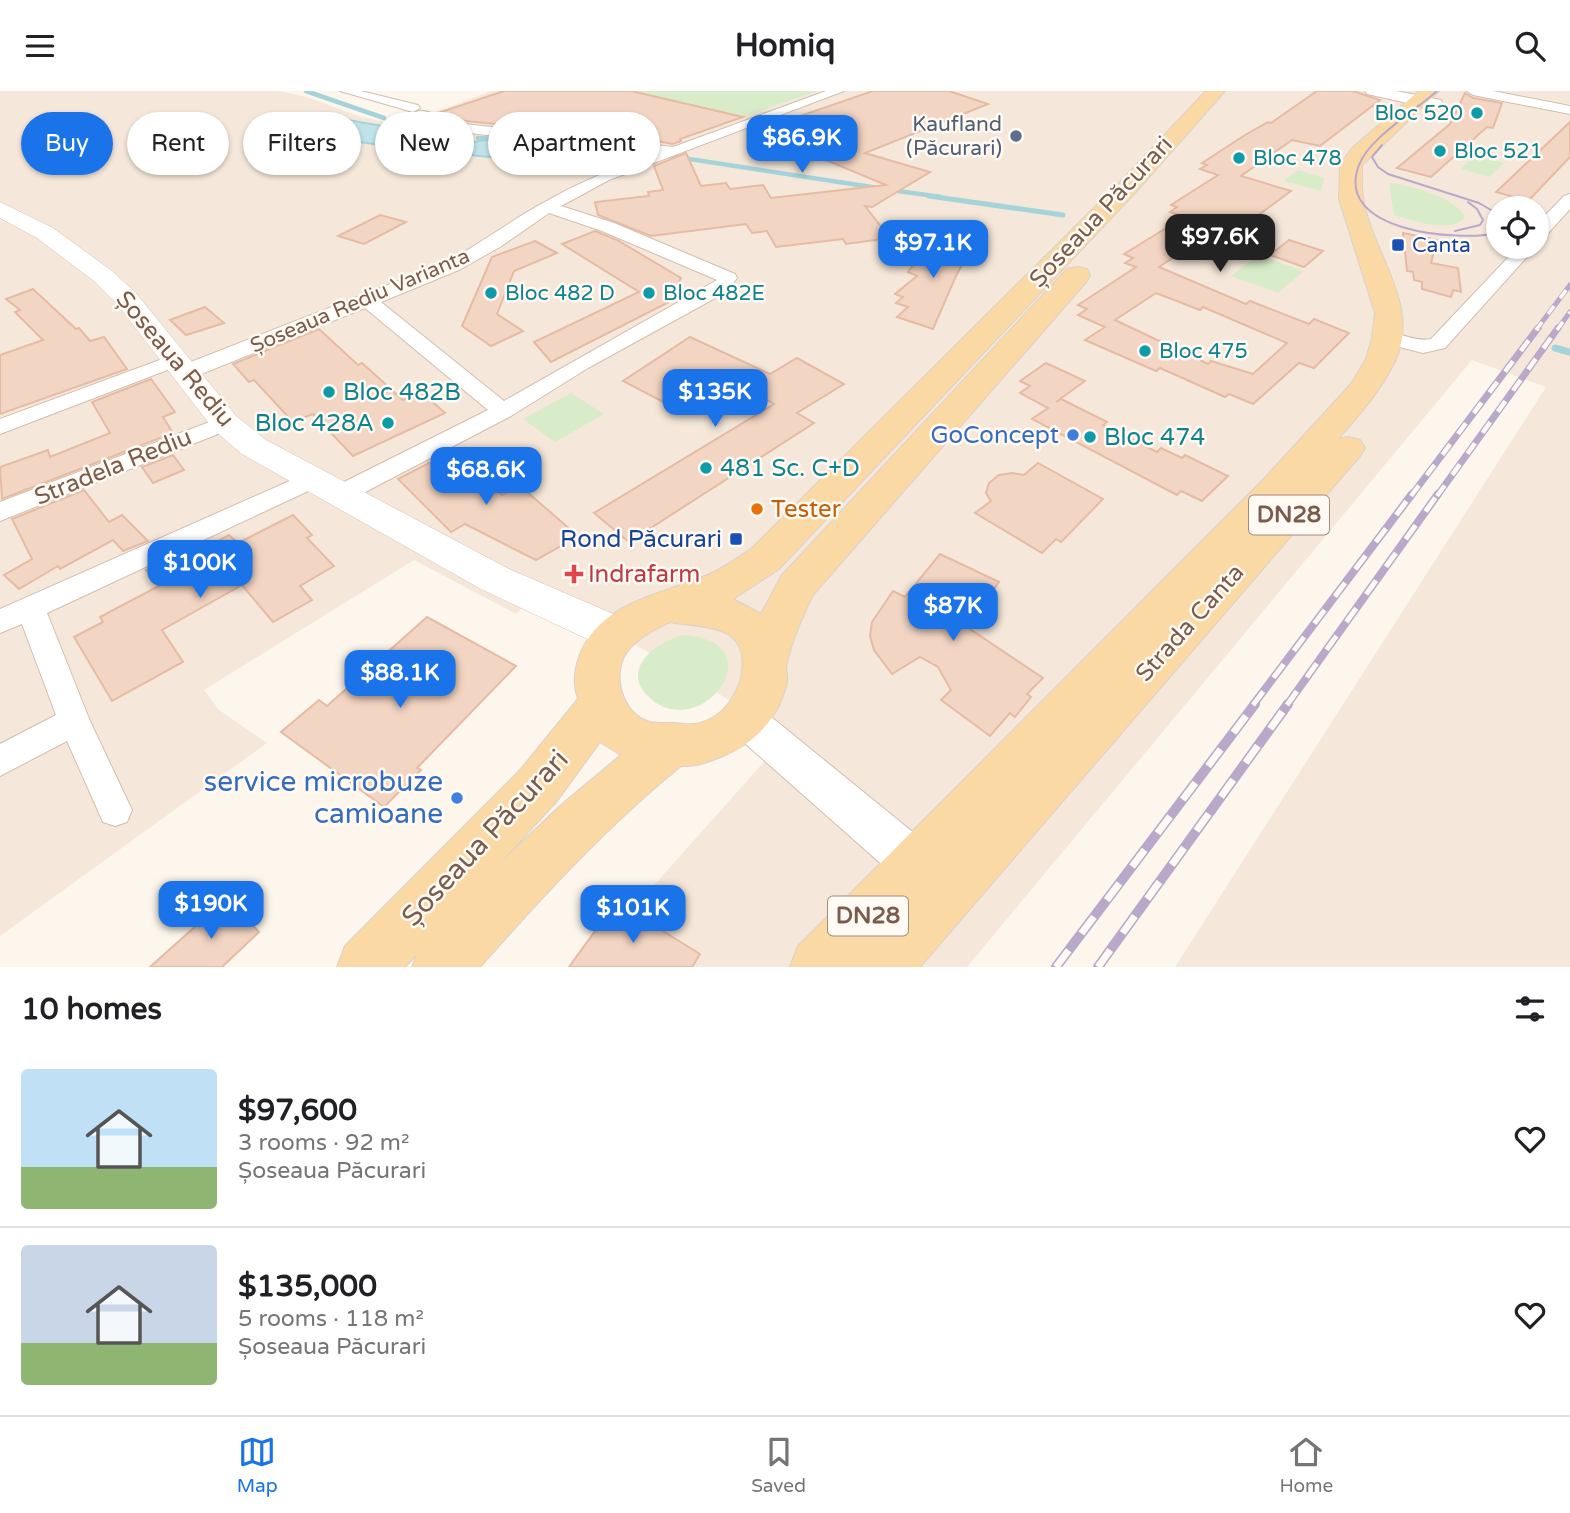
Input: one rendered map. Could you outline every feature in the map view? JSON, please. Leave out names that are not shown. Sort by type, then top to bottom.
[{"type":"main road","name":"Șoseaua Păcurari","points":[[1216,91],[1126,188],[765,559],[724,586],[643,617],[617,634],[604,650],[597,668],[596,687],[600,705],[615,726],[639,741],[669,747],[696,745],[722,736],[745,719],[764,690],[767,660],[782,615],[797,586],[1242,91]]},
{"type":"main road","name":"Strada Canta","points":[[933,878],[1347,411],[1381,359],[1400,341],[1356,218],[1349,175],[1354,159],[1433,97]]},
{"type":"main road","name":"Șoseaua Rediu","points":[[0,209],[46,233],[103,275],[126,298],[225,423],[254,447],[495,579],[617,634]]},
{"type":"main road","name":"Șoseaua Păcurari","points":[[673,607],[709,607],[741,621],[753,632],[767,660]]},
{"type":"main road","name":"Șoseaua Păcurari","points":[[366,967],[539,785],[600,705]]},
{"type":"main road","name":"Șoseaua Păcurari","points":[[441,967],[590,810],[669,747]]},
{"type":"main road","name":"DN28","points":[[819,967],[933,878]]},
{"type":"main road","name":"DN28","points":[[882,967],[933,878]]},
{"type":"street","points":[[346,91],[418,111],[430,121],[445,126],[670,150]]},
{"type":"street","name":"Șoseaua Rediu Varianta","points":[[0,428],[368,301],[453,266],[494,243],[547,207],[604,177],[670,150],[838,91]]},
{"type":"street","points":[[1373,91],[1433,97]]},
{"type":"street","points":[[1473,91],[1570,110]]},
{"type":"street","points":[[1549,222],[1570,199]]},
{"type":"street","points":[[0,622],[325,488],[503,411],[581,363],[721,287],[728,278],[608,227],[547,207]]},
{"type":"street","points":[[1400,341],[1423,347],[1438,344],[1516,259]]},
{"type":"street","points":[[368,301],[503,411]]},
{"type":"street","name":"Stradela Rediu","points":[[0,512],[225,423]]},
{"type":"street","points":[[31,608],[74,721],[115,810]]},
{"type":"street","points":[[745,719],[933,878]]},
{"type":"street","points":[[0,761],[74,721]]},
{"type":"shaded area","points":[[0,91],[279,91],[307,97],[348,112],[243,112],[243,175],[361,175],[361,117],[375,120],[375,175],[474,175],[474,112],[435,112],[491,91],[1570,91],[1570,967],[1175,967],[1546,387],[1472,360],[967,967],[581,967],[788,735],[541,589],[516,614],[414,560],[204,690],[219,710],[267,743],[0,936]]},
{"type":"green space","points":[[521,91],[817,91],[743,117],[662,98]]},
{"type":"green space","points":[[1475,155],[1504,163],[1490,177],[1461,169]]},
{"type":"green space","points":[[1298,170],[1324,178],[1321,191],[1284,181]]},
{"type":"green space","points":[[1389,183],[1420,189],[1443,199],[1461,210],[1465,217],[1450,225],[1441,226],[1394,215]]},
{"type":"green space","points":[[1258,255],[1304,271],[1278,293],[1231,276]]},
{"type":"green space","points":[[571,393],[604,414],[555,442],[523,419]]},
{"type":"green space","points":[[685,635],[712,642],[726,655],[728,671],[721,687],[708,700],[690,709],[670,709],[650,698],[641,687],[638,677],[640,667],[653,650]]},
{"type":"water","points":[[361,122],[375,125],[375,144],[361,142]]},
{"type":"water","points":[[488,140],[488,157],[474,155],[474,142]]},
{"type":"building","points":[[504,91],[631,91],[743,117],[680,139],[681,141],[673,144],[660,142],[660,112],[488,112],[488,123],[474,122],[474,112],[441,112]]},
{"type":"building","points":[[873,91],[949,91],[988,104],[865,153],[930,172],[872,207],[865,206],[890,238],[846,244],[843,239],[776,247],[767,231],[752,233],[746,224],[651,236],[598,215],[595,202],[649,196],[648,192],[663,190],[657,175],[660,175],[660,164],[686,153],[701,186],[726,183],[730,189],[763,185],[771,198],[886,185],[756,131]]},
{"type":"building","points":[[1317,91],[1353,91],[1380,100],[1320,146],[1292,140],[1241,176],[1291,191],[1222,242],[1206,236],[1159,267],[1246,304],[1250,301],[1309,324],[1314,319],[1349,333],[1314,368],[1299,363],[1253,404],[1229,394],[1225,397],[1160,368],[1156,371],[1085,340],[1105,327],[1078,315],[1087,309],[1078,305],[1136,267],[1125,263],[1133,258],[1124,254],[1184,217],[1170,212],[1177,207],[1171,205],[1218,175],[1200,169],[1207,165],[1202,163],[1245,135],[1268,122],[1271,123]],"holes":[[[1156,293],[1200,310],[1203,307],[1287,343],[1253,374],[1211,361],[1208,364],[1115,320]]]},
{"type":"building","points":[[1465,93],[1473,98],[1502,103],[1493,128],[1487,127],[1431,177],[1397,168],[1450,124]]},
{"type":"building","points":[[1570,122],[1570,157],[1533,196],[1510,196],[1496,192]]},
{"type":"building","points":[[380,215],[406,222],[364,244],[338,236]]},
{"type":"building","name":"Bloc 482E","points":[[595,231],[617,240],[681,278],[669,302],[551,362],[534,342],[639,292],[562,244]]},
{"type":"building","points":[[1403,233],[1437,240],[1431,263],[1458,268],[1461,292],[1453,290],[1451,297],[1422,289],[1422,282],[1414,280],[1413,272],[1407,271]]},
{"type":"building","points":[[947,234],[976,239],[933,329],[897,317],[908,307],[896,303],[903,297],[895,294],[917,276],[908,272],[921,255]]},
{"type":"building","points":[[1289,240],[1323,251],[1304,267],[1270,255]]},
{"type":"building","name":"Bloc 482 D","points":[[535,241],[557,253],[514,271],[497,314],[523,331],[491,346],[462,326],[492,257]]},
{"type":"building","points":[[33,289],[76,329],[79,328],[90,341],[104,337],[127,369],[0,414],[0,355],[43,340],[15,312],[20,310],[6,299]]},
{"type":"building","points":[[205,307],[224,323],[186,335],[170,320]]},
{"type":"building","points":[[319,329],[358,365],[362,363],[403,400],[421,392],[445,413],[353,456],[313,414],[293,422],[254,380],[249,382],[233,364]]},
{"type":"building","name":"481 Sc. C+D","points":[[690,337],[770,374],[797,358],[844,384],[797,413],[814,423],[629,542],[594,513],[774,404],[717,370],[667,404],[623,381]]},
{"type":"building","name":"Bloc 474","points":[[1046,363],[1085,381],[1056,402],[1061,399],[1107,422],[1103,425],[1157,452],[1161,448],[1182,458],[1185,455],[1228,476],[1202,501],[1181,491],[1177,495],[1032,419],[1048,408],[1020,393],[1030,386],[1020,381]]},
{"type":"building","points":[[151,379],[175,412],[163,417],[173,433],[2,499],[0,467],[48,450],[50,457],[110,433],[92,402]]},
{"type":"building","points":[[452,451],[502,495],[520,486],[578,536],[536,560],[465,524],[451,532],[398,479]]},
{"type":"building","points":[[173,455],[184,470],[153,483],[142,467]]},
{"type":"building","points":[[1038,463],[1103,499],[1061,542],[1056,539],[1042,553],[975,513],[991,501],[986,493],[989,483],[999,475],[1024,475]]},
{"type":"building","points":[[84,490],[109,522],[122,515],[148,541],[123,551],[113,540],[60,569],[58,566],[19,589],[4,575],[32,559],[12,519]]},
{"type":"building","points":[[293,515],[312,535],[307,538],[334,566],[300,586],[312,600],[273,622],[242,585],[162,630],[183,662],[112,701],[74,637],[103,622],[100,617],[159,586],[146,570],[168,560],[170,562],[176,559],[179,563],[229,535],[238,543]]},
{"type":"building","points":[[940,554],[999,582],[967,627],[1043,678],[1027,694],[1031,697],[1015,717],[1010,713],[990,736],[941,700],[951,690],[938,667],[920,657],[892,674],[874,650],[870,636],[872,622],[893,591],[905,597]]},
{"type":"building","points":[[427,617],[516,666],[417,768],[421,770],[384,807],[281,732],[319,700],[327,706]]},
{"type":"building","points":[[226,899],[259,932],[222,967],[150,967]]},
{"type":"building","points":[[616,902],[700,954],[692,967],[569,967]]},
{"type":"waterway","points":[[306,91],[375,115]]},
{"type":"waterway","points":[[478,138],[488,139]]},
{"type":"waterway","points":[[670,156],[878,188]]},
{"type":"waterway","points":[[891,190],[941,197]]},
{"type":"waterway","points":[[929,196],[1063,215]]},
{"type":"waterway","points":[[1555,348],[1570,352]]},
{"type":"tram line","points":[[1437,91],[1372,145],[1359,165],[1356,188],[1364,205],[1381,218],[1404,227],[1456,236],[1486,234]]},
{"type":"tram line","points":[[1382,145],[1372,157],[1378,167],[1388,174],[1486,207]]},
{"type":"tram line","points":[[1455,231],[1480,225],[1483,220],[1477,209],[1468,202]]},
{"type":"railway","points":[[1536,330],[1570,285]]},
{"type":"railway","points":[[1557,330],[1570,312]]},
{"type":"railway","points":[[1411,496],[1538,328]]},
{"type":"railway","points":[[1437,496],[1558,328]]},
{"type":"railway","points":[[1253,705],[1412,494]]},
{"type":"railway","points":[[1287,705],[1438,494]]},
{"type":"railway","points":[[1056,967],[1255,704]]},
{"type":"railway","points":[[1098,967],[1288,704]]},
{"type":"place","name":"Bloc 520","points":[[1477,113]]},
{"type":"place","name":"Kaufland (Păcurari)","points":[[1016,136]]},
{"type":"place","name":"Bloc 521","points":[[1440,151]]},
{"type":"place","name":"Bloc 478","points":[[1239,158]]},
{"type":"place","name":"Canta","points":[[1398,245]]},
{"type":"place","name":"Bloc 482 D","points":[[491,293]]},
{"type":"place","name":"Bloc 482E","points":[[649,293]]},
{"type":"place","name":"Bloc 475","points":[[1145,351]]},
{"type":"place","name":"Bloc 482B","points":[[329,392]]},
{"type":"place","name":"Bloc 428A","points":[[388,423]]},
{"type":"place","name":"GoConcept","points":[[1073,435]]},
{"type":"place","name":"Bloc 474","points":[[1090,437]]},
{"type":"place","name":"481 Sc. C+D","points":[[706,468]]},
{"type":"place","name":"Tester","points":[[757,509]]},
{"type":"place","name":"Rond Păcurari","points":[[736,539]]},
{"type":"place","name":"Indrafarm","points":[[574,574]]},
{"type":"place","name":"service microbuze camioane","points":[[457,798]]}]
